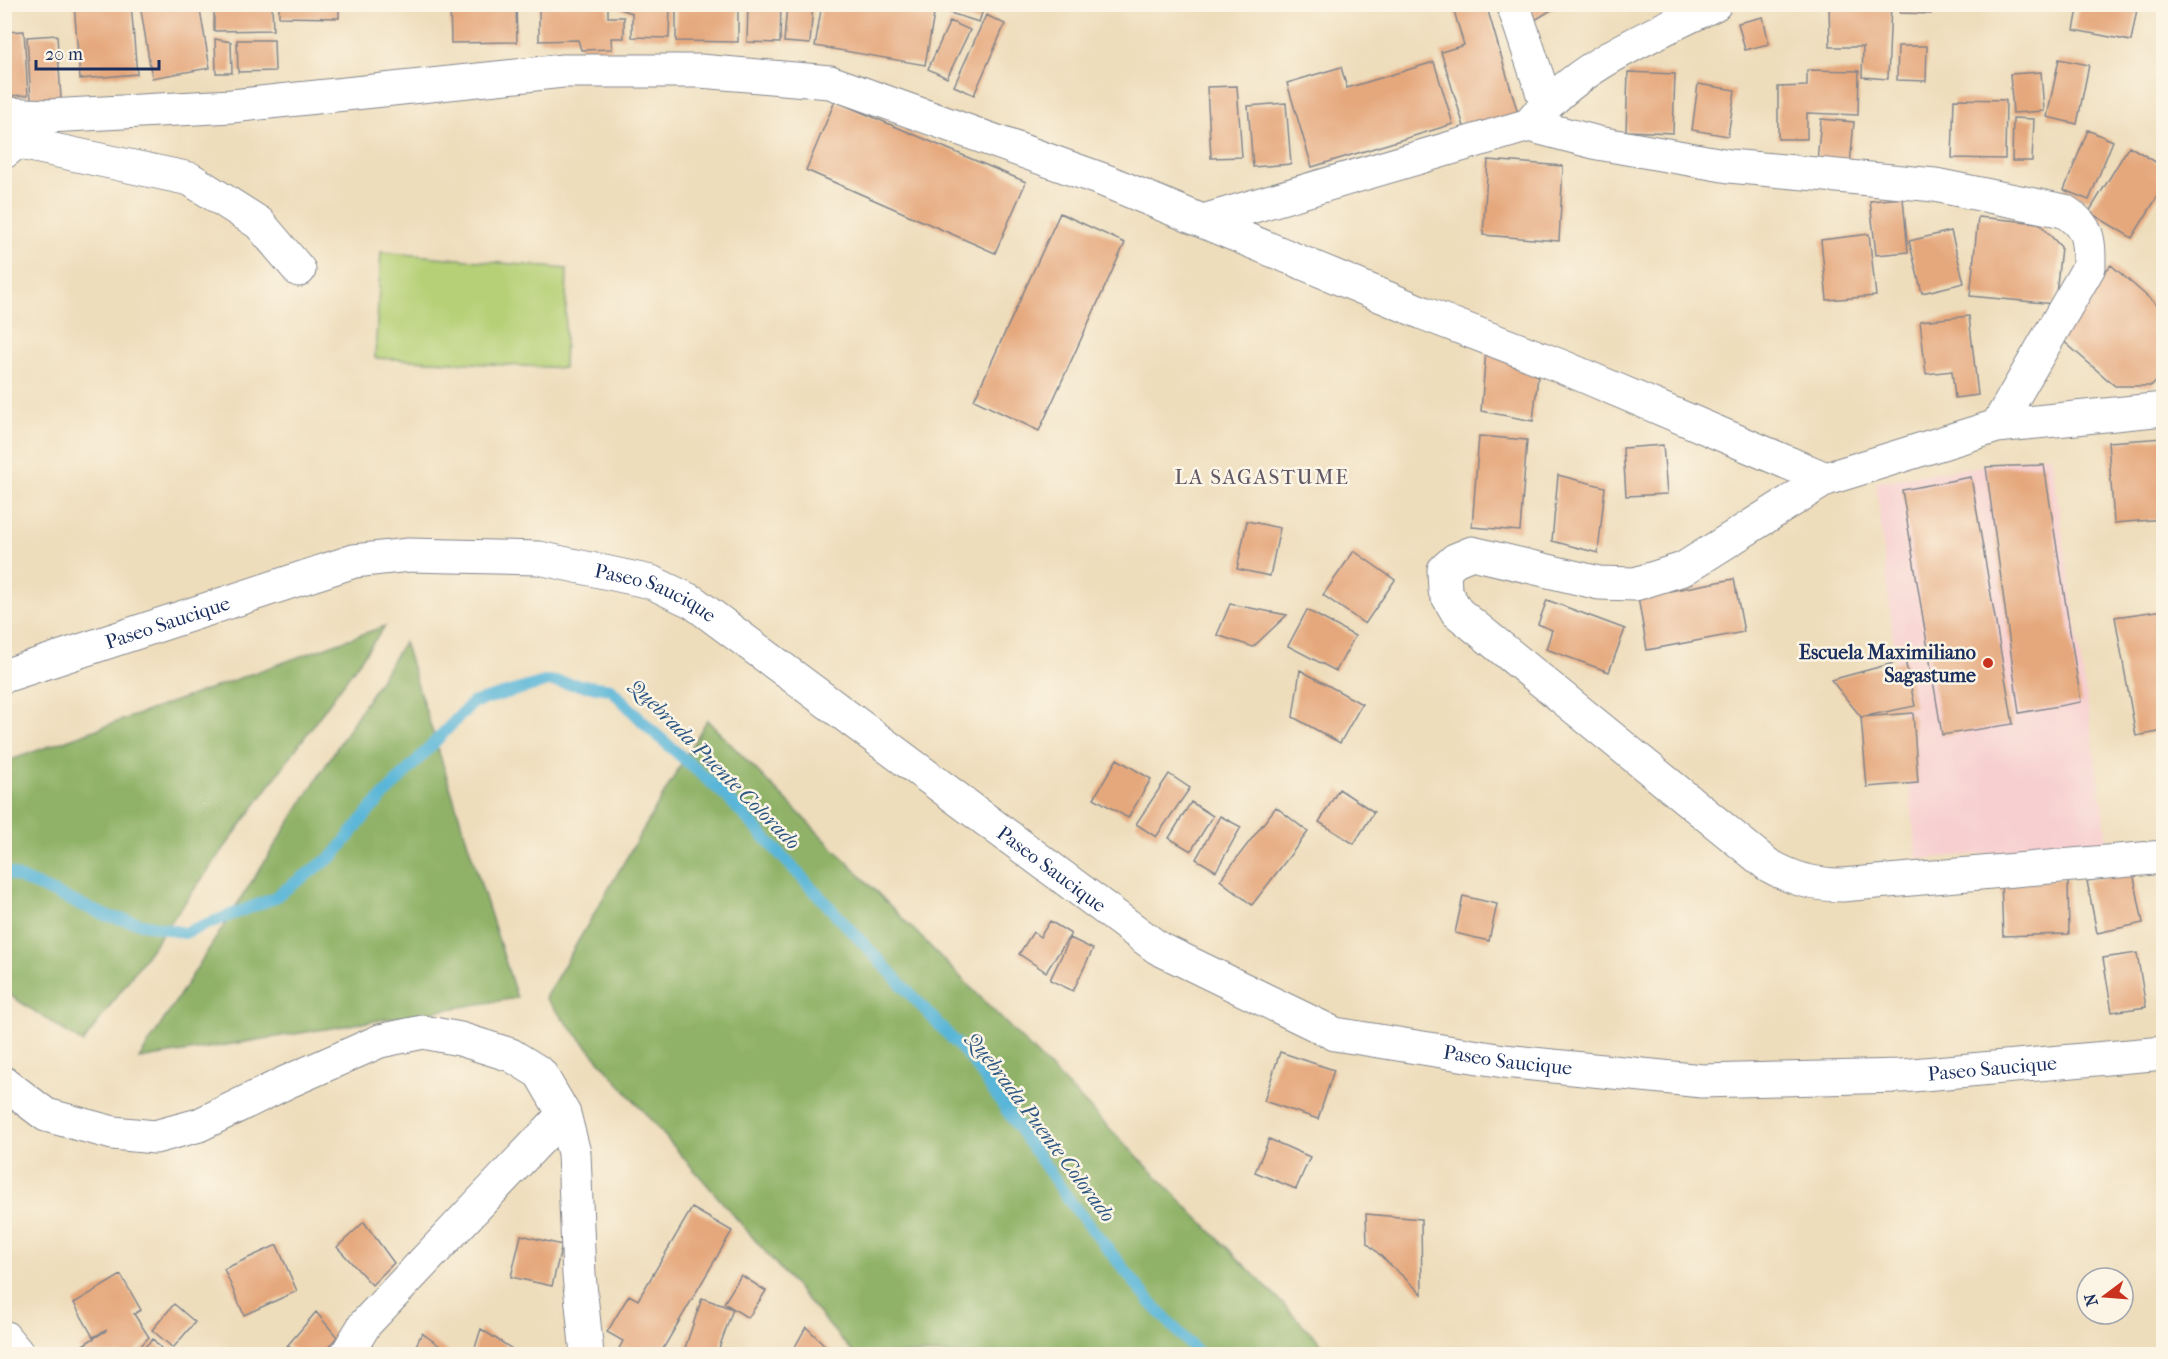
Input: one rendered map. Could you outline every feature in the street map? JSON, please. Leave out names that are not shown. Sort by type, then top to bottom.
[{"type":"street","points":[[1513,4],[1537,114]]},
{"type":"street","points":[[1203,221],[1537,114],[1620,52],[1715,4]]},
{"type":"street","points":[[8,136],[49,116],[232,106],[563,70],[700,70],[830,82],[1106,181],[1423,313],[1563,367],[1826,479]]},
{"type":"street","points":[[1537,114],[1598,143],[1730,166],[1935,185],[2064,211],[2081,222],[2089,241],[2089,267],[1997,426]]},
{"type":"street","points":[[8,136],[190,179],[259,223],[299,270]]},
{"type":"street","points":[[2163,409],[1997,426],[1826,479],[1683,569],[1635,584],[1599,583],[1472,553],[1455,560],[1444,570],[1445,591],[1457,612],[1768,865],[1793,879],[1817,885],[1842,885],[2163,857]]},
{"type":"street","name":"Paseo Saucique","points":[[4,676],[354,561],[409,555],[539,558],[651,582],[693,602],[1158,948],[1335,1034],[1504,1061],[1702,1081],[1901,1076],[2163,1053]]},
{"type":"street","points":[[4,1083],[46,1115],[113,1133],[155,1137],[199,1125],[287,1082],[380,1041],[423,1032],[511,1054],[540,1073],[564,1114],[574,1153],[579,1275],[587,1354]]},
{"type":"street","points":[[347,1354],[365,1324],[564,1114]]},
{"type":"street","points":[[4,1337],[18,1354]]},
{"type":"shaded area","name":"Escuela Maximiliano Sagastume","points":[[2051,455],[2108,844],[1917,859],[1876,482]]},
{"type":"green space","points":[[381,252],[567,269],[564,368],[375,358]]},
{"type":"green space","points":[[385,626],[83,1043],[5,992],[5,762]]},
{"type":"green space","points":[[404,642],[517,998],[139,1059]]},
{"type":"green space","points":[[707,720],[1332,1354],[854,1354],[545,998]]},
{"type":"building","points":[[74,4],[131,4],[137,74],[80,79]]},
{"type":"building","points":[[140,4],[199,4],[210,68],[152,78]]},
{"type":"building","points":[[214,4],[272,4],[273,30],[214,31]]},
{"type":"building","points":[[279,4],[339,4],[339,18],[279,17]]},
{"type":"building","points":[[450,4],[516,4],[517,42],[451,43]]},
{"type":"building","points":[[539,4],[608,4],[608,17],[624,17],[624,38],[611,38],[612,49],[581,50],[578,40],[539,41]]},
{"type":"building","points":[[620,4],[670,4],[669,38],[632,37],[632,13],[620,9]]},
{"type":"building","points":[[676,4],[738,4],[738,42],[676,41]]},
{"type":"building","points":[[748,4],[781,4],[780,43],[747,42]]},
{"type":"building","points":[[787,4],[813,4],[810,44],[784,42]]},
{"type":"building","points":[[822,4],[907,4],[935,9],[925,65],[815,46]]},
{"type":"building","points":[[953,4],[985,4],[979,22],[950,13]]},
{"type":"building","points":[[1452,4],[1486,4],[1519,117],[1466,133],[1441,52],[1464,45]]},
{"type":"building","points":[[1521,4],[1561,4],[1532,22]]},
{"type":"building","points":[[1829,4],[1891,4],[1888,79],[1862,77],[1863,47],[1830,47]]},
{"type":"building","points":[[1901,4],[1932,4],[1931,14],[1900,13]]},
{"type":"building","points":[[2079,4],[2138,4],[2131,41],[2074,30]]},
{"type":"building","points":[[986,15],[1005,24],[974,95],[954,86]]},
{"type":"building","points":[[1763,17],[1769,44],[1745,50],[1738,23]]},
{"type":"building","points":[[950,21],[970,30],[947,78],[928,69]]},
{"type":"building","points":[[24,31],[28,95],[4,96],[4,32]]},
{"type":"building","points":[[57,35],[61,99],[31,100],[27,37]]},
{"type":"building","points":[[215,39],[231,42],[232,73],[216,73]]},
{"type":"building","points":[[237,40],[274,40],[275,71],[238,72]]},
{"type":"building","points":[[1898,46],[1927,46],[1926,81],[1897,80]]},
{"type":"building","points":[[2059,59],[2089,65],[2077,124],[2047,117]]},
{"type":"building","points":[[1434,62],[1453,124],[1312,167],[1287,83],[1341,67],[1347,88]]},
{"type":"building","points":[[1807,70],[1859,71],[1858,115],[1807,113],[1807,139],[1778,139],[1778,87],[1807,86]]},
{"type":"building","points":[[1628,72],[1675,74],[1673,133],[1626,131]]},
{"type":"building","points":[[2041,72],[2044,111],[2013,113],[2010,74]]},
{"type":"building","points":[[1698,84],[1735,90],[1728,136],[1692,130]]},
{"type":"building","points":[[1237,86],[1242,157],[1211,158],[1207,87]]},
{"type":"building","points":[[1954,99],[2006,100],[2005,159],[1952,158]]},
{"type":"building","points":[[835,101],[1026,182],[995,253],[806,170]]},
{"type":"building","points":[[1286,103],[1291,164],[1253,167],[1248,106]]},
{"type":"building","points":[[2013,118],[2034,119],[2032,161],[2012,161]]},
{"type":"building","points":[[1821,119],[1854,122],[1850,165],[1817,161]]},
{"type":"building","points":[[2088,130],[2113,141],[2089,200],[2064,190]]},
{"type":"building","points":[[2129,146],[2164,167],[2164,186],[2132,238],[2089,212]]},
{"type":"building","points":[[1488,160],[1563,166],[1559,241],[1483,235]]},
{"type":"building","points":[[1903,198],[1908,252],[1876,255],[1870,201]]},
{"type":"building","points":[[1060,213],[1125,243],[1039,431],[974,400]]},
{"type":"building","points":[[1978,217],[2039,223],[2061,247],[2055,304],[1970,296]]},
{"type":"building","points":[[1951,231],[1964,283],[1922,293],[1909,241]]},
{"type":"building","points":[[1869,234],[1876,296],[1827,300],[1821,240]]},
{"type":"building","points":[[2111,265],[2164,311],[2164,373],[2152,386],[2115,386],[2053,332]]},
{"type":"building","points":[[1969,316],[1978,395],[1955,398],[1952,371],[1926,374],[1920,321]]},
{"type":"building","points":[[1486,350],[1538,376],[1533,421],[1481,411]]},
{"type":"building","points":[[1479,436],[1527,440],[1520,531],[1472,527]]},
{"type":"building","points":[[2164,438],[2164,519],[2114,523],[2108,442]]},
{"type":"building","points":[[1663,445],[1667,494],[1626,496],[1623,448]]},
{"type":"building","points":[[2044,465],[2081,702],[2019,713],[1986,467]]},
{"type":"building","points":[[1558,475],[1605,487],[1598,553],[1552,541]]},
{"type":"building","points":[[1971,477],[2013,724],[1942,735],[1902,490]]},
{"type":"building","points":[[1247,521],[1280,528],[1270,576],[1237,569]]},
{"type":"building","points":[[1354,551],[1395,580],[1365,624],[1323,595]]},
{"type":"building","points":[[1734,579],[1744,632],[1647,650],[1638,597]]},
{"type":"building","points":[[1547,600],[1625,629],[1609,672],[1546,649],[1552,630],[1538,624]]},
{"type":"building","points":[[1230,604],[1287,615],[1253,647],[1217,635]]},
{"type":"building","points":[[1307,610],[1355,636],[1336,671],[1288,646]]},
{"type":"building","points":[[2164,610],[2164,731],[2136,736],[2115,617]]},
{"type":"building","points":[[1905,660],[1915,706],[1861,717],[1831,680]]},
{"type":"building","points":[[1300,670],[1362,704],[1340,743],[1293,717]]},
{"type":"building","points":[[1913,713],[1918,783],[1867,787],[1861,717]]},
{"type":"building","points":[[1117,759],[1151,779],[1128,818],[1094,798]]},
{"type":"building","points":[[1169,774],[1190,788],[1156,837],[1136,824]]},
{"type":"building","points":[[1339,789],[1374,812],[1354,844],[1319,822]]},
{"type":"building","points":[[1191,802],[1213,816],[1191,851],[1169,838]]},
{"type":"building","points":[[1276,807],[1308,832],[1252,905],[1220,880]]},
{"type":"building","points":[[1220,816],[1241,827],[1216,871],[1196,859]]},
{"type":"building","points":[[2133,872],[2143,923],[2097,933],[2087,881]]},
{"type":"building","points":[[2068,879],[2069,934],[2003,936],[2001,881]]},
{"type":"building","points":[[1463,896],[1497,904],[1489,941],[1455,933]]},
{"type":"building","points":[[1050,921],[1071,934],[1046,972],[1019,954],[1033,932],[1040,937]]},
{"type":"building","points":[[1070,938],[1093,949],[1073,991],[1050,980]]},
{"type":"building","points":[[2137,953],[2146,1007],[2112,1012],[2103,958]]},
{"type":"building","points":[[1280,1052],[1334,1070],[1318,1119],[1264,1101]]},
{"type":"building","points":[[1269,1139],[1310,1157],[1296,1189],[1255,1172]]},
{"type":"building","points":[[692,1208],[732,1231],[660,1354],[616,1354],[623,1341],[607,1332],[629,1295],[638,1300]]},
{"type":"building","points":[[1366,1214],[1421,1219],[1422,1294],[1367,1243]]},
{"type":"building","points":[[364,1222],[394,1263],[372,1285],[337,1247]]},
{"type":"building","points":[[521,1235],[562,1245],[552,1286],[511,1277]]},
{"type":"building","points":[[277,1245],[297,1291],[244,1315],[224,1269]]},
{"type":"building","points":[[121,1275],[141,1310],[134,1314],[149,1337],[133,1354],[84,1354],[78,1348],[107,1330],[93,1337],[74,1303]]},
{"type":"building","points":[[741,1275],[766,1291],[748,1318],[724,1303]]},
{"type":"building","points":[[702,1298],[733,1309],[717,1354],[683,1354]]},
{"type":"building","points":[[174,1304],[195,1322],[173,1348],[152,1330]]},
{"type":"building","points":[[316,1312],[337,1337],[323,1354],[303,1354],[287,1346]]},
{"type":"building","points":[[806,1327],[834,1354],[791,1354]]},
{"type":"building","points":[[481,1329],[520,1354],[473,1354]]},
{"type":"building","points":[[422,1333],[451,1354],[412,1354]]},
{"type":"building","points":[[153,1339],[166,1354],[137,1354]]},
{"type":"waterway","name":"Quebrada Puente Colorado","points":[[4,871],[107,916],[184,933],[272,899],[333,856],[370,810],[472,703],[548,681],[611,689],[650,729],[726,796],[971,1059],[1072,1204],[1151,1303],[1199,1354]]},
{"type":"place","name":"Escuela Maximiliano Sagastume","points":[[1988,663]]},
{"type":"district","name":"LA SAGASTUME","points":[[1262,477]]}]
